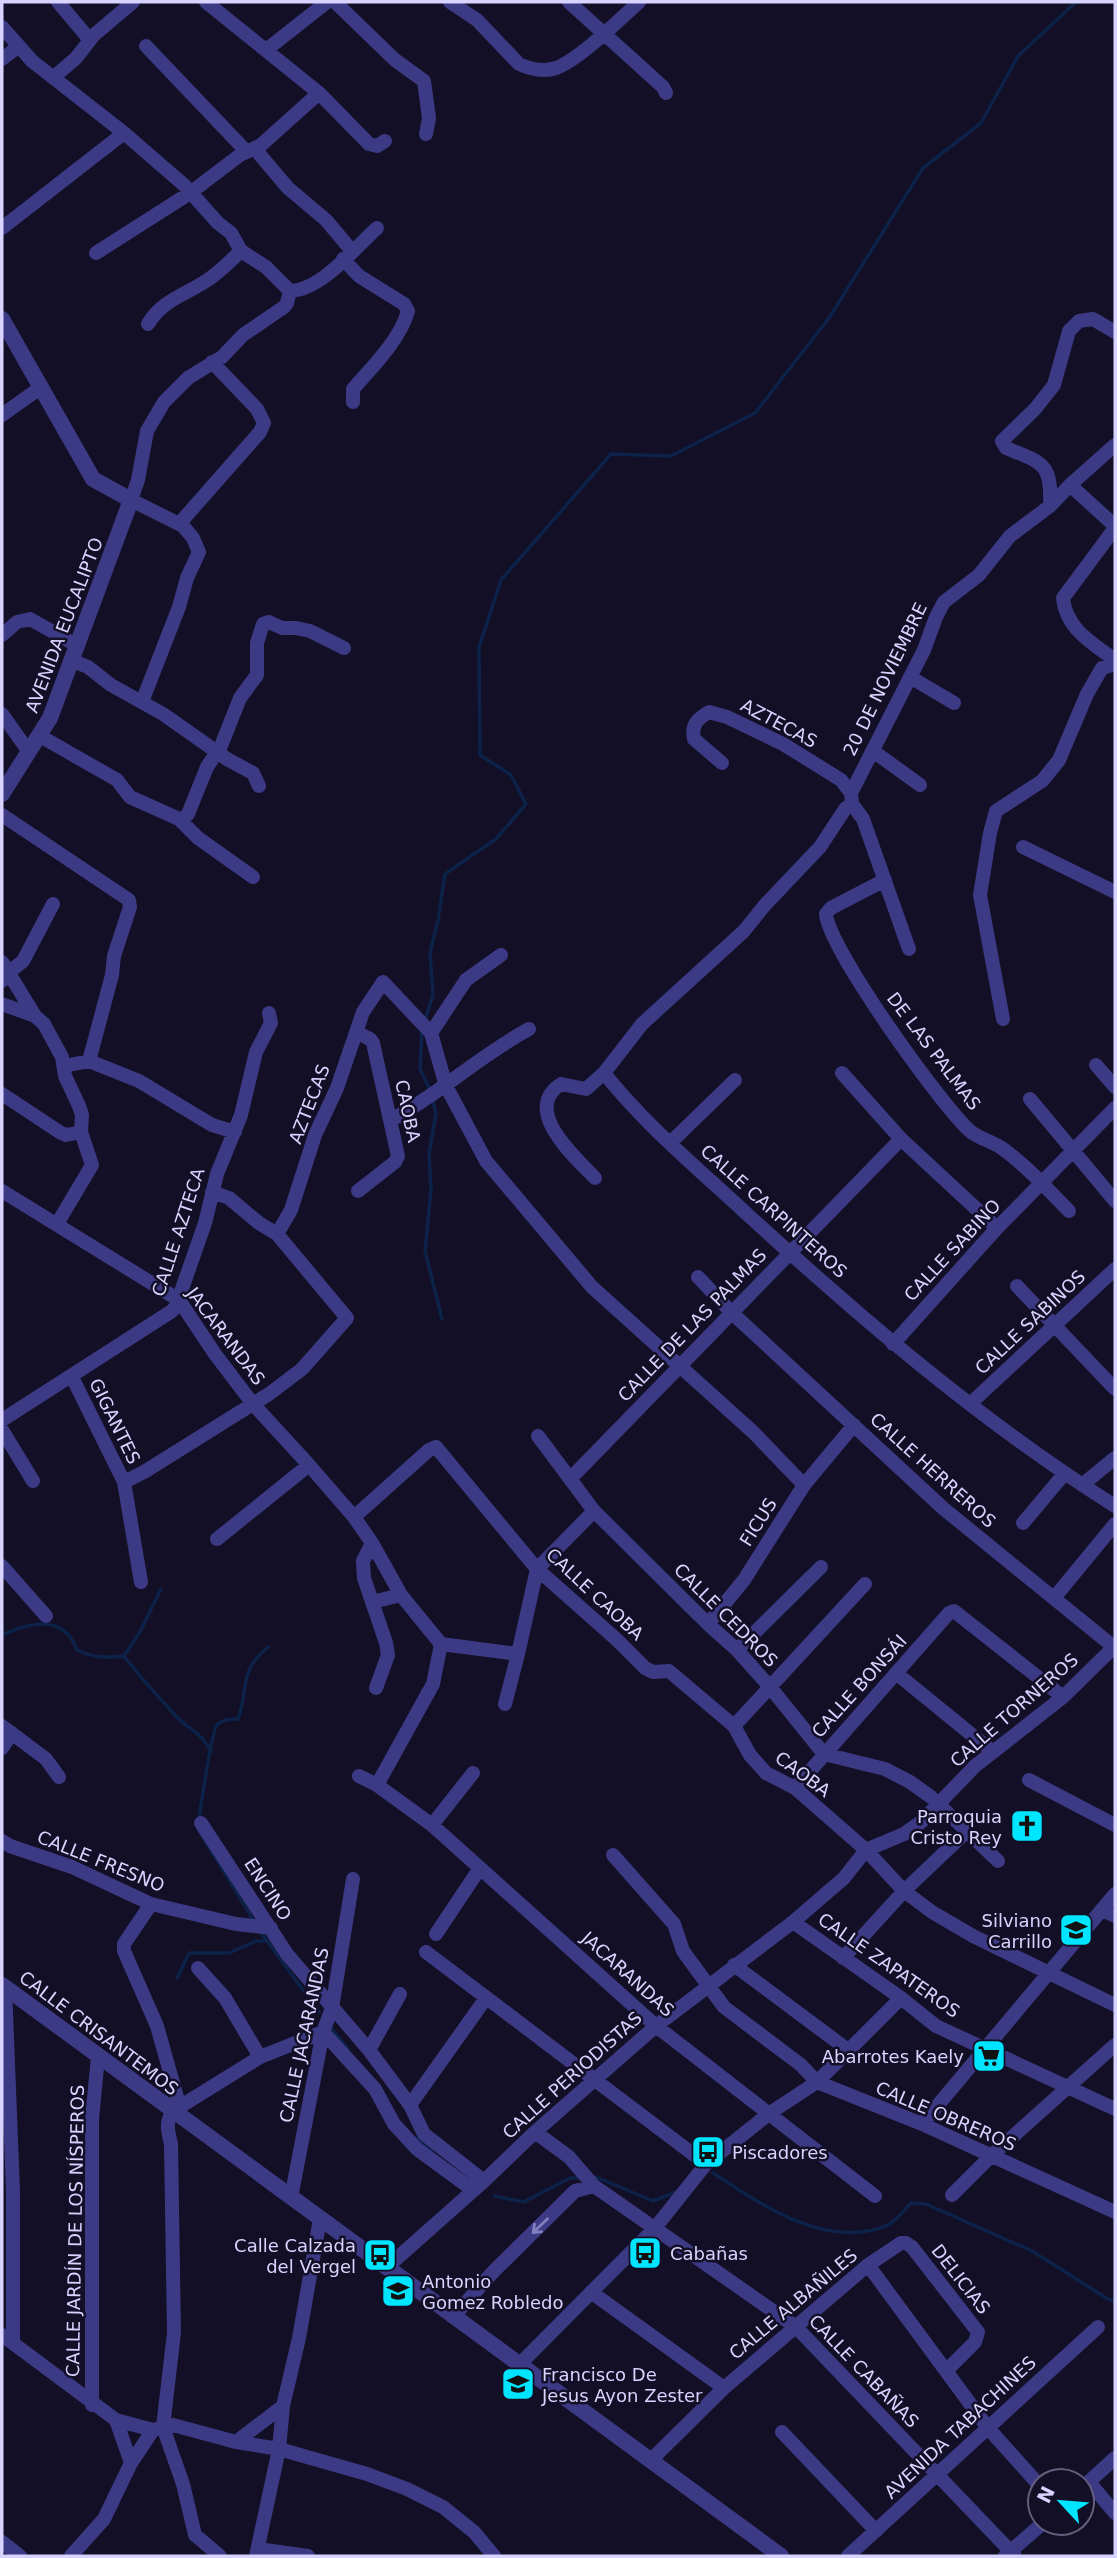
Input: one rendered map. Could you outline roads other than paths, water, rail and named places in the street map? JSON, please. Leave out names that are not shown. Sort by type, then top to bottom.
[{"type":"street","points":[[58,2],[90,40]]},
{"type":"street","points":[[54,77],[133,2]]},
{"type":"street","points":[[206,2],[319,93],[371,145],[377,146],[385,141]]},
{"type":"street","points":[[266,50],[327,2]]},
{"type":"street","points":[[335,2],[385,52],[424,81],[429,118],[426,134]]},
{"type":"street","points":[[450,2],[477,20],[519,64],[537,70],[555,69],[564,64],[606,33],[639,2]]},
{"type":"street","points":[[569,2],[606,33],[663,87],[666,93]]},
{"type":"street","points":[[2,27],[18,47],[124,133],[190,193],[231,233],[241,251],[266,267],[290,291]]},
{"type":"street","points":[[146,46],[288,188],[326,220],[359,276],[407,308],[400,328],[353,389],[354,402]]},
{"type":"street","points":[[2,60],[18,47]]},
{"type":"street","points":[[96,253],[251,150],[319,93]]},
{"type":"street","points":[[2,228],[124,133]]},
{"type":"street","points":[[290,291],[311,286],[377,228]]},
{"type":"street","points":[[148,324],[171,299],[212,277],[241,251]]},
{"type":"street","points":[[131,500],[148,431],[164,402],[182,384],[222,357],[243,335],[284,307],[290,291]]},
{"type":"street","points":[[2,319],[93,479],[179,524],[193,538],[199,552],[142,702]]},
{"type":"street","points":[[1050,506],[1051,486],[1046,469],[1034,460],[1006,448],[1002,441],[1035,410],[1054,385],[1069,331],[1079,321],[1093,319],[1115,332]]},
{"type":"street","points":[[179,524],[260,432],[264,423],[257,409],[212,362]]},
{"type":"street","points":[[2,415],[40,388]]},
{"type":"street","name":"20 DE NOVIEMBRE","points":[[604,1073],[642,1024],[744,931],[820,847],[852,798],[924,650],[944,602],[979,575],[1010,536],[1050,506],[1115,445]]},
{"type":"street","points":[[1003,1018],[980,895],[996,811],[1042,781],[1059,760],[1087,694],[1102,668],[1115,662],[1085,638],[1065,614],[1063,598],[1115,527],[1070,485]]},
{"type":"street","name":"AVENIDA EUCALIPTO","points":[[2,794],[50,718],[131,500]]},
{"type":"street","points":[[2,635],[17,622],[30,620],[111,685],[253,773],[259,786]]},
{"type":"street","points":[[181,821],[188,814],[207,767],[218,752],[240,698],[257,675],[257,643],[262,624],[269,622],[282,628],[310,631],[344,648]]},
{"type":"street","points":[[910,677],[954,703]]},
{"type":"street","name":"AZTECAS","points":[[722,764],[694,739],[693,726],[709,712],[727,717],[783,744],[841,780],[863,819],[909,948]]},
{"type":"street","points":[[2,714],[29,752]]},
{"type":"street","points":[[40,736],[117,780],[125,793],[138,802],[181,821],[198,838],[253,877]]},
{"type":"street","points":[[873,751],[920,785]]},
{"type":"street","points":[[2,815],[129,900],[130,907],[114,956],[112,975],[89,1061]]},
{"type":"street","points":[[1023,847],[1115,892]]},
{"type":"street","name":"DE LAS PALMAS","points":[[885,880],[831,908],[826,914],[827,923],[838,947],[904,1047],[960,1120],[971,1132],[1004,1149],[1069,1211]]},
{"type":"street","points":[[53,904],[23,961],[4,972],[35,1016],[44,1024],[62,1057],[65,1076],[82,1115],[81,1132],[92,1165],[57,1224]]},
{"type":"street","points":[[501,955],[466,980],[431,1033],[446,1086],[486,1161],[592,1287],[753,1432],[804,1485]]},
{"type":"street","name":"AZTECAS","points":[[277,1234],[291,1210],[315,1135],[337,1088],[363,1012],[383,982],[431,1033]]},
{"type":"street","points":[[2,1004],[35,1016]]},
{"type":"street","name":"CALLE AZTECA","points":[[2,1420],[172,1311],[205,1223],[216,1174],[235,1132],[256,1052],[269,1028],[269,1013]]},
{"type":"street","points":[[391,1120],[446,1086],[489,1052],[529,1029]]},
{"type":"street","name":"CAOBA","points":[[356,1032],[373,1043],[397,1158],[358,1191]]},
{"type":"street","points":[[64,1066],[89,1061],[148,1085],[212,1125],[235,1132]]},
{"type":"street","points":[[1096,1065],[1115,1087]]},
{"type":"street","points":[[596,1178],[554,1133],[546,1104],[548,1095],[561,1084],[586,1089],[604,1073]]},
{"type":"street","name":"CALLE CARPINTEROS","points":[[604,1073],[630,1106],[893,1344],[1065,1473],[1115,1506]]},
{"type":"street","points":[[842,1073],[901,1139],[997,1228]]},
{"type":"street","points":[[670,1143],[735,1080]]},
{"type":"street","points":[[2,1094],[61,1133],[81,1132]]},
{"type":"street","points":[[1030,1099],[1115,1201]]},
{"type":"street","name":"CALLE SABINO","points":[[893,1344],[997,1228],[1115,1108]]},
{"type":"street","name":"CALLE DE LAS PALMAS","points":[[570,1479],[901,1139]]},
{"type":"street","name":"JACARANDAS","points":[[2,1191],[178,1300],[253,1404],[354,1517]]},
{"type":"street","points":[[124,1482],[253,1404],[302,1369],[347,1318],[277,1234],[229,1198],[212,1192]]},
{"type":"street","name":"CALLE SABINOS","points":[[971,1403],[1054,1325],[1112,1265]]},
{"type":"street","name":"CALLE HERREROS","points":[[698,1277],[732,1313],[944,1509],[1115,1647]]},
{"type":"street","points":[[1017,1286],[1115,1390]]},
{"type":"street","name":"GIGANTES","points":[[72,1377],[124,1482],[141,1582]]},
{"type":"street","name":"FICUS","points":[[708,1625],[744,1580],[804,1485],[854,1425]]},
{"type":"street","points":[[2,1430],[33,1481]]},
{"type":"street","name":"CALLE CEDROS","points":[[538,1436],[593,1511],[708,1625],[737,1650],[824,1754]]},
{"type":"street","name":"CALLE CAOBA","points":[[354,1517],[429,1450],[436,1447],[537,1569],[645,1668],[653,1672],[669,1671],[686,1684]]},
{"type":"street","points":[[1083,1485],[1115,1458]]},
{"type":"street","points":[[217,1539],[309,1465]]},
{"type":"street","points":[[1023,1523],[1065,1473]]},
{"type":"street","points":[[505,1704],[537,1569],[593,1511]]},
{"type":"street","points":[[354,1517],[401,1595],[441,1644],[518,1654]]},
{"type":"street","points":[[1054,1598],[1115,1524]]},
{"type":"street","points":[[372,1543],[363,1560],[364,1578],[388,1655],[376,1688]]},
{"type":"street","points":[[2,1566],[46,1616]]},
{"type":"street","points":[[737,1650],[821,1567]]},
{"type":"street","points":[[734,1726],[865,1584]]},
{"type":"street","points":[[372,1602],[401,1595]]},
{"type":"street","name":"CALLE BONSÁI","points":[[795,1788],[949,1613],[954,1611],[1063,1697]]},
{"type":"street","points":[[377,1785],[433,1684],[441,1644]]},
{"type":"street","name":"CALLE TORNEROS","points":[[866,1850],[904,1834],[921,1822],[975,1766],[1063,1697],[1115,1647]]},
{"type":"street","points":[[896,1673],[993,1752]]},
{"type":"street","name":"CAOBA","points":[[686,1684],[734,1726],[750,1755],[766,1773],[795,1788],[866,1850],[904,1891],[932,1912],[973,1936],[1115,2005]]},
{"type":"street","points":[[2,1748],[7,1729],[46,1759],[60,1777]]},
{"type":"street","points":[[824,1754],[885,1769],[910,1782],[998,1861]]},
{"type":"street","points":[[432,1825],[473,1773]]},
{"type":"street","name":"JACARANDAS","points":[[359,1776],[377,1785],[432,1825],[656,2026],[875,2196]]},
{"type":"street","points":[[1029,1780],[1115,1825]]},
{"type":"street","name":"ENCINO","points":[[201,1823],[287,1954],[369,2050],[410,2105],[424,2134],[478,2185]]},
{"type":"street","points":[[843,1958],[904,1891],[966,1832]]},
{"type":"street","name":"CALLE FRESNO","points":[[2,1841],[9,1846],[72,1867],[151,1904],[236,1924],[271,1928]]},
{"type":"street","name":"CALLE PERIODISTAS","points":[[386,2267],[656,2026],[793,1922],[844,1878],[866,1850]]},
{"type":"street","name":"CALLE OBREROS","points":[[614,1855],[674,1924],[682,1951],[724,2007],[801,2065],[817,2082],[922,2124],[1115,2212]]},
{"type":"street","points":[[436,1934],[480,1868]]},
{"type":"street","name":"CALLE JACARANDAS","points":[[290,2198],[323,2032],[332,2008],[352,1879]]},
{"type":"street","points":[[922,2124],[1049,1973],[1109,1913],[1115,1894]]},
{"type":"street","points":[[151,1904],[124,1944],[124,1951],[157,2026],[176,2110]]},
{"type":"street","name":"CALLE ZAPATEROS","points":[[793,1922],[936,2025],[1115,2109]]},
{"type":"street","points":[[426,1952],[706,2165]]},
{"type":"street","points":[[734,1965],[848,2050]]},
{"type":"street","points":[[198,1968],[225,1998],[260,2057]]},
{"type":"street","points":[[3,1986],[13,2191],[7,2339],[92,2405],[116,2420],[158,2429],[173,2425],[236,2442],[279,2449],[367,2474],[407,2489],[443,2507],[474,2532],[494,2556]]},
{"type":"street","name":"CALLE CRISANTEMOS","points":[[3,1986],[176,2110],[290,2198],[781,2556]]},
{"type":"street","points":[[369,2050],[400,1994]]},
{"type":"street","points":[[410,2105],[486,1997]]},
{"type":"street","points":[[519,2365],[655,2228],[706,2165],[771,2113],[817,2082],[901,1998]]},
{"type":"street","points":[[71,2556],[104,2519],[131,2463],[158,2429],[174,2333],[171,2144],[167,2119],[176,2110],[260,2057],[323,2032],[375,2089],[394,2124],[417,2149],[478,2185]]},
{"type":"street","points":[[952,2195],[991,2156],[1115,2045]]},
{"type":"street","name":"CALLE JARDÍN DE LOS NÍSPEROS","points":[[92,2405],[92,2119],[99,2057]]},
{"type":"street","name":"CALLE CABAÑAS","points":[[535,2132],[569,2157],[594,2186],[796,2327],[1010,2555]]},
{"type":"street","points":[[453,2317],[493,2272],[575,2191],[594,2186]]},
{"type":"street","points":[[308,2556],[257,2553],[279,2449],[283,2406],[299,2337],[320,2219]]},
{"type":"street","name":"CALLE ALBAÑILES","points":[[650,2461],[724,2388],[868,2265],[901,2243],[906,2243]]},
{"type":"street","name":"DELICIAS","points":[[906,2243],[978,2332],[975,2342],[946,2371]]},
{"type":"street","points":[[868,2265],[988,2428],[1026,2470]]},
{"type":"street","points":[[591,2292],[724,2388]]},
{"type":"street","name":"AVENIDA TABACHINES","points":[[848,2556],[1098,2327]]},
{"type":"street","points":[[236,2442],[283,2406]]},
{"type":"street","points":[[116,2420],[131,2463]]},
{"type":"street","points":[[158,2429],[183,2484],[195,2535],[220,2556]]},
{"type":"street","points":[[782,2432],[876,2531]]},
{"type":"street","points":[[1096,2475],[1115,2458]]},
{"type":"street","points":[[1096,2495],[1115,2513]]},
{"type":"street","points":[[1010,2555],[1029,2537]]},
{"type":"street","points":[[2,2542],[20,2556]]},
{"type":"waterway","points":[[425,1020],[433,995],[430,953],[445,874],[496,839],[526,804],[511,775],[480,755],[479,647],[501,580],[611,454],[671,456],[755,413],[829,318],[923,168],[981,123],[1018,56],[1076,2]]},
{"type":"waterway","points":[[422,1030],[420,1069],[430,1090]]},
{"type":"waterway","points":[[432,1097],[436,1114],[429,1153],[431,1190],[425,1251],[442,1319]]},
{"type":"waterway","points":[[124,1656],[140,1632],[161,1589]]},
{"type":"waterway","points":[[2,1635],[24,1627],[45,1624],[63,1630],[77,1650],[83,1653],[100,1657],[124,1656],[174,1714],[203,1739],[211,1752]]},
{"type":"waterway","points":[[199,1818],[217,1725],[230,1719],[238,1719],[248,1673],[258,1656],[268,1647]]},
{"type":"waterway","points":[[198,1829],[254,1921]]},
{"type":"waterway","points":[[262,1934],[319,2012]]},
{"type":"waterway","points":[[177,1978],[189,1953],[229,1953],[256,1941],[266,1941]]},
{"type":"waterway","points":[[332,2029],[348,2049]]},
{"type":"waterway","points":[[416,2138],[432,2151]]},
{"type":"waterway","points":[[713,2173],[752,2198],[796,2221],[842,2232],[865,2232],[888,2225],[911,2203],[926,2204],[1032,2251],[1115,2302]]},
{"type":"waterway","points":[[596,2177],[653,2201],[676,2192]]},
{"type":"waterway","points":[[495,2196],[524,2202],[570,2178],[580,2178]]},
{"type":"place","name":"Parroquia Cristo Rey","points":[[1027,1826]]},
{"type":"place","name":"Silviano Carrillo","points":[[1076,1930]]},
{"type":"place","name":"Abarrotes Kaely","points":[[989,2056]]},
{"type":"place","name":"Piscadores","points":[[708,2152]]},
{"type":"place","name":"Cabañas","points":[[645,2253]]},
{"type":"place","name":"Calle Calzada del Vergel","points":[[380,2255]]},
{"type":"place","name":"Antonio Gomez Robledo","points":[[398,2291]]},
{"type":"place","name":"Francisco De Jesus Ayon Zester","points":[[518,2384]]}]
